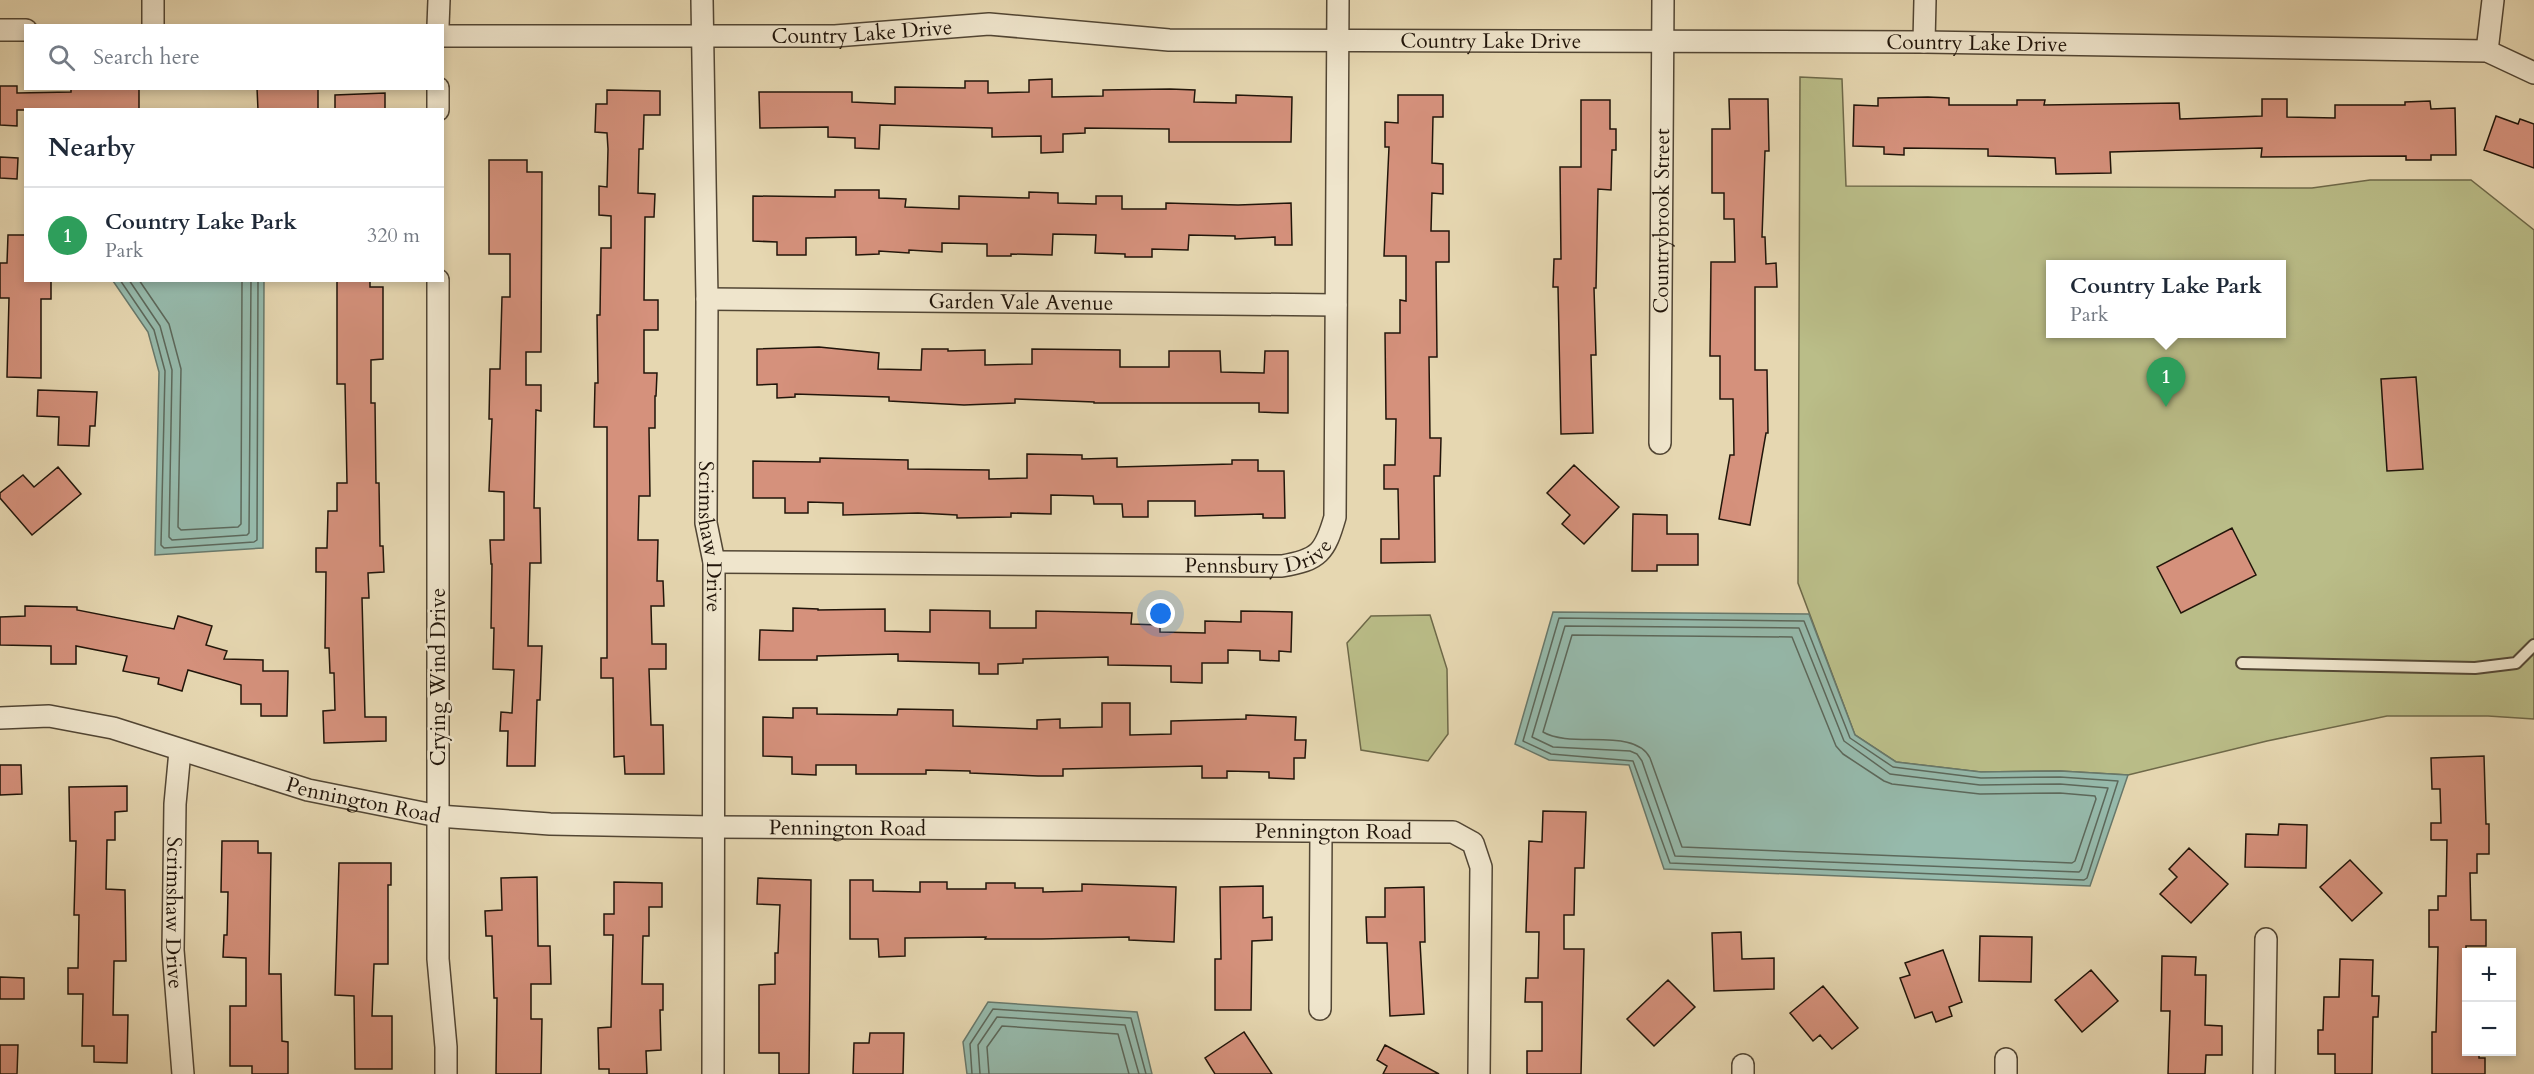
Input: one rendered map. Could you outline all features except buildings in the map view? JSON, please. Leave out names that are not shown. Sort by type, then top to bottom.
[{"type":"street","points":[[153,0],[153,24]]},
{"type":"street","points":[[438,24],[439,0]]},
{"type":"street","name":"Scrimshaw Drive","points":[[702,0],[706,523],[714,562],[713,1074]]},
{"type":"street","name":"Pennsbury Drive","points":[[714,562],[1282,566],[1315,557],[1329,539],[1335,516],[1338,0]]},
{"type":"street","name":"Countrybrook Street","points":[[1660,443],[1663,0]]},
{"type":"street","points":[[1924,42],[1925,0]]},
{"type":"street","points":[[2487,51],[2493,0]]},
{"type":"street","name":"Country Lake Drive","points":[[444,36],[835,36],[989,24],[1169,39],[1338,42],[1508,39],[1924,42],[2487,51],[2534,73]]},
{"type":"street","points":[[0,30],[24,30]]},
{"type":"street","points":[[438,90],[438,108]]},
{"type":"street","name":"Crying Wind Drive","points":[[438,282],[438,959],[447,1047],[446,1074]]},
{"type":"street","name":"Garden Vale Avenue","points":[[706,299],[1336,305]]},
{"type":"street","name":"Pennington Road","points":[[0,718],[49,716],[113,728],[308,790],[438,816],[550,824],[713,827],[1453,832],[1473,843],[1481,867],[1479,1074]]},
{"type":"street","name":"Scrimshaw Drive","points":[[180,751],[175,804],[173,950],[183,1074]]},
{"type":"street","points":[[1320,1009],[1321,832]]},
{"type":"street","points":[[2264,1074],[2266,939]]},
{"type":"lane","points":[[2242,663],[2475,668],[2516,663],[2534,645]]},
{"type":"green space","points":[[1800,77],[1842,79],[1846,186],[2312,188],[2370,180],[2471,180],[2534,230],[2534,719],[2488,716],[2387,716],[2267,741],[2128,775],[2060,771],[1981,772],[1896,762],[1855,735],[1798,583]]},
{"type":"green space","points":[[1430,615],[1447,669],[1448,734],[1428,761],[1361,750],[1347,643],[1371,616]]},
{"type":"water","points":[[114,282],[264,282],[263,548],[155,555],[159,372],[148,332]]},
{"type":"water","points":[[1553,612],[1809,614],[1855,735],[1896,762],[1981,772],[2060,771],[2128,775],[2090,886],[1664,869],[1629,765],[1549,760],[1515,744]]},
{"type":"water","points":[[988,1002],[1137,1012],[1152,1074],[967,1074],[963,1042]]},
{"type":"place","name":"Country Lake Park","points":[[2166,407]]}]
